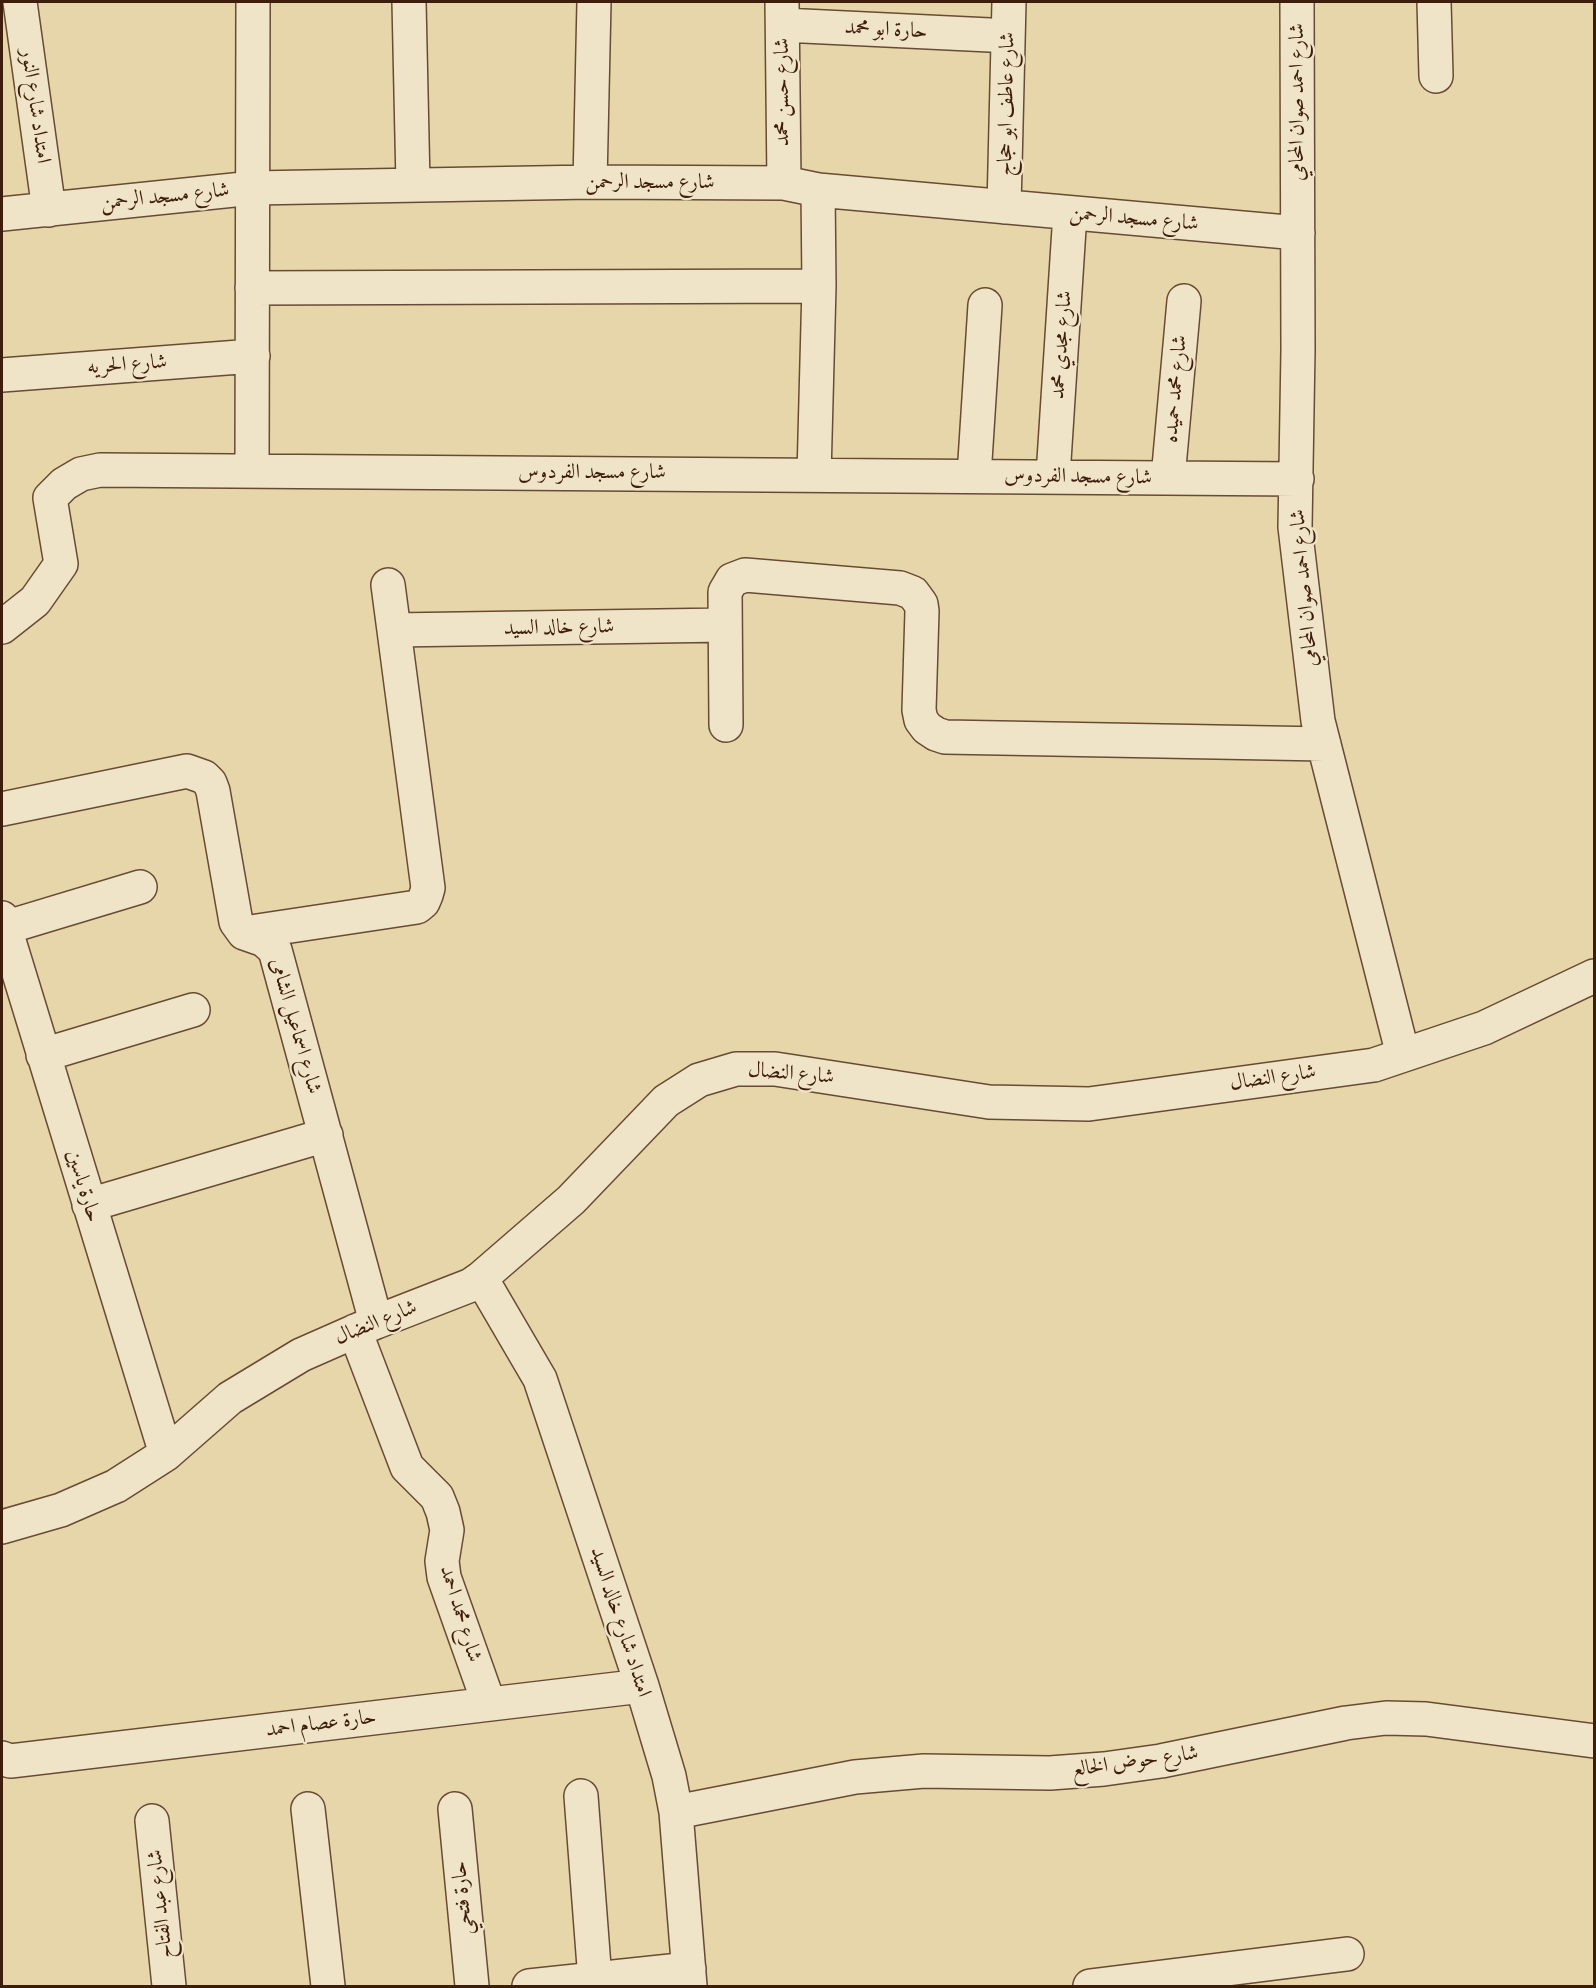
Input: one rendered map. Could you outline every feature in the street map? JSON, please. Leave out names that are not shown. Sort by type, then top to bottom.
[{"type":"street","name":"امتداد شارع النور","points":[[20,2],[49,210]]},
{"type":"street","points":[[252,470],[253,2]]},
{"type":"street","points":[[409,2],[413,184]]},
{"type":"street","points":[[590,182],[594,2]]},
{"type":"street","name":"شارع عاطف ابو حجاج","points":[[1004,207],[1009,2]]},
{"type":"street","name":"شارع احمد صوان المحامي","points":[[1298,2],[1296,527],[1318,721],[1403,1055]]},
{"type":"street","points":[[1434,2],[1436,76]]},
{"type":"street","name":"حارة ابو محمد","points":[[782,13],[990,35]]},
{"type":"street","name":"شارع حسن محمد","points":[[782,13],[784,183]]},
{"type":"street","name":"شارع مسجد الرحمن","points":[[2,214],[253,188],[590,182],[784,183],[818,190],[1298,233]]},
{"type":"street","points":[[814,475],[819,286],[818,190]]},
{"type":"street","name":"شارع مجدي محمد","points":[[1053,476],[1070,213]]},
{"type":"street","points":[[252,288],[819,286]]},
{"type":"street","name":"شارع محمد حميده","points":[[1168,478],[1184,301]]},
{"type":"street","points":[[974,476],[985,305]]},
{"type":"street","name":"شارع الحريه","points":[[2,375],[253,356]]},
{"type":"street","name":"شارع مسجد الفردوس","points":[[2,627],[35,601],[60,564],[50,498],[64,484],[81,474],[100,470],[1297,478]]},
{"type":"street","points":[[726,725],[725,592],[732,580],[745,575],[906,589],[918,598],[922,611],[919,710],[921,720],[927,728],[945,737],[1324,744]]},
{"type":"street","points":[[2,809],[187,771],[204,777],[210,783],[213,791],[236,921],[244,933],[417,907],[423,902],[428,888],[388,585]]},
{"type":"street","name":"شارع خالد السيد","points":[[394,630],[725,625]]},
{"type":"street","points":[[3,923],[140,887]]},
{"type":"street","name":"حارة ياسين","points":[[3,923],[166,1454]]},
{"type":"street","name":"شارع اسماعيل الشامى","points":[[244,933],[264,940],[275,950],[326,1135],[365,1326]]},
{"type":"street","name":"شارع النضال","points":[[2,1522],[62,1510],[116,1486],[166,1454],[230,1398],[301,1355],[365,1326],[459,1291],[482,1278],[571,1200],[666,1101],[699,1080],[736,1069],[775,1069],[989,1102],[1089,1104],[1374,1065],[1484,1028],[1594,976]]},
{"type":"street","points":[[43,1055],[193,1010]]},
{"type":"street","points":[[89,1205],[326,1135]]},
{"type":"street","name":"امتداد شارع خالد السيد","points":[[482,1278],[540,1378],[642,1686],[669,1776],[676,1812],[689,1978]]},
{"type":"street","name":"شارع محمد احمد","points":[[365,1326],[407,1467],[437,1497],[443,1512],[447,1530],[442,1561],[444,1577],[489,1704]]},
{"type":"street","name":"حارة عصام احمد","points":[[2,1758],[10,1761],[19,1760],[642,1686]]},
{"type":"street","name":"شارع حوض الخالع","points":[[676,1812],[855,1777],[924,1771],[1050,1773],[1104,1769],[1161,1761],[1346,1723],[1386,1718],[1426,1719],[1594,1742]]},
{"type":"street","points":[[581,1796],[595,1980]]},
{"type":"street","points":[[308,1809],[328,1986]]},
{"type":"street","name":"حارة فتحي","points":[[455,1809],[472,1986]]},
{"type":"street","name":"شارع عبد الفتاح","points":[[152,1821],[170,1986]]},
{"type":"street","points":[[1090,1986],[1347,1954]]},
{"type":"street","points":[[539,1986],[595,1980],[689,1978]]}]
